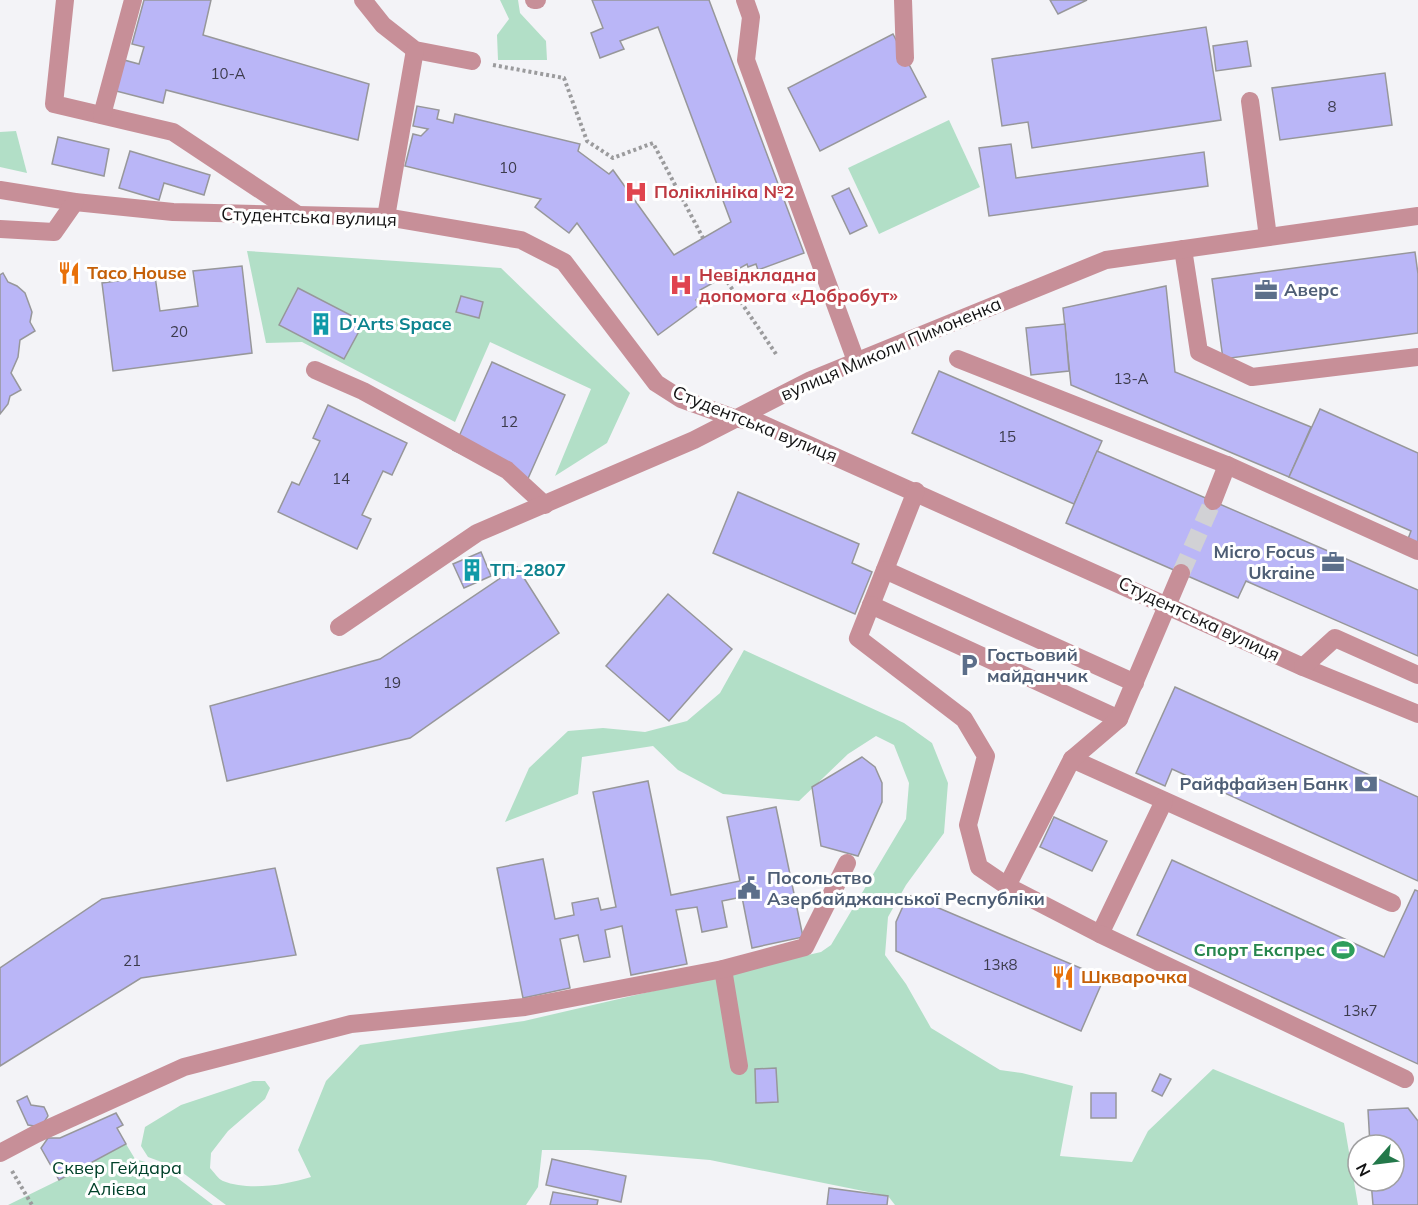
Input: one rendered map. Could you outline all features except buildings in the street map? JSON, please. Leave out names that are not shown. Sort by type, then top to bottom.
[{"type":"street","points":[[65,0],[54,104],[173,132],[298,215]]},
{"type":"street","points":[[102,115],[134,0]]},
{"type":"street","points":[[362,0],[383,25],[415,50],[472,61]]},
{"type":"street","points":[[745,0],[751,17],[746,60],[856,361]]},
{"type":"street","points":[[903,0],[905,58]]},
{"type":"street","points":[[386,217],[415,50]]},
{"type":"street","points":[[1250,101],[1268,237]]},
{"type":"street","name":"Студентська вулиця","points":[[0,190],[75,202],[173,212],[386,217],[521,240],[564,262],[656,383],[681,399],[734,418],[758,422],[1304,667],[1418,714]]},
{"type":"street","points":[[0,229],[54,232],[75,202]]},
{"type":"street","name":"вулиця Миколи Пимоненка","points":[[339,627],[477,533],[694,440],[811,380],[1106,260],[1418,216]]},
{"type":"street","points":[[1183,249],[1198,352],[1252,377],[1418,357]]},
{"type":"street","points":[[958,359],[1227,465],[1418,551]]},
{"type":"street","points":[[315,370],[363,391],[507,470],[546,505]]},
{"type":"street","points":[[1213,501],[1227,465]]},
{"type":"street","points":[[915,491],[858,638],[964,719],[986,756],[968,825],[979,867],[1007,886],[1100,934],[1405,1079]]},
{"type":"street","points":[[885,570],[1135,683]]},
{"type":"street","points":[[1007,886],[1072,759],[1119,719],[1181,573]]},
{"type":"street","points":[[871,605],[1119,719]]},
{"type":"street","points":[[1304,667],[1335,638],[1418,675]]},
{"type":"street","points":[[1072,759],[1392,903]]},
{"type":"street","points":[[1100,934],[1164,801]]},
{"type":"street","points":[[0,1153],[36,1134],[184,1067],[351,1024],[525,1007],[723,969],[805,947],[847,863]]},
{"type":"street","points":[[723,969],[740,1066]]},
{"type":"path","points":[[472,61],[564,78],[587,141],[613,158],[653,143],[703,238]]},
{"type":"path","points":[[724,277],[776,354]]},
{"type":"path","points":[[25,1196],[32,1205]]},
{"type":"green space","points":[[500,0],[518,0],[520,13],[546,41],[547,60],[498,60],[497,35],[509,19]]},
{"type":"green space","points":[[949,120],[980,187],[879,234],[848,168]]},
{"type":"green space","points":[[16,131],[27,173],[0,167],[0,132]]},
{"type":"green space","points":[[247,251],[501,268],[630,393],[607,443],[555,476],[591,389],[490,342],[455,422],[302,342],[266,343]]},
{"type":"green space","points":[[744,650],[904,723],[932,743],[948,783],[944,833],[906,885],[888,917],[885,955],[906,984],[931,1028],[1000,1070],[1073,1086],[1060,1156],[1132,1162],[1148,1131],[1213,1069],[1344,1123],[1346,1193],[1356,1193],[1358,1205],[895,1205],[888,1196],[710,1160],[588,1150],[542,1150],[538,1187],[526,1205],[226,1205],[175,1167],[148,1157],[141,1146],[145,1127],[181,1105],[253,1081],[265,1081],[270,1088],[265,1099],[228,1131],[211,1153],[210,1168],[223,1181],[244,1186],[279,1184],[311,1177],[298,1150],[326,1081],[360,1045],[524,1021],[821,952],[831,945],[906,819],[909,783],[894,745],[876,736],[848,754],[799,801],[723,794],[678,770],[653,746],[582,757],[578,794],[505,822],[529,768],[568,731],[603,728],[645,732],[687,721],[720,693]]},
{"type":"green space","name":"Сквер Гейдара Алієва","points":[[126,1144],[135,1159],[163,1167],[213,1205],[8,1205],[59,1180]]},
{"type":"tunnel","points":[[1181,573],[1213,501]]},
{"type":"place","name":"Поліклініка №2","points":[[636,192]]},
{"type":"place","name":"Taco House","points":[[69,273]]},
{"type":"place","name":"Невідкладна допомога «Добробут»","points":[[681,285]]},
{"type":"place","name":"Аверс","points":[[1266,290]]},
{"type":"place","name":"D'Arts Space","points":[[321,324]]},
{"type":"place","name":"Micro Focus Ukraine","points":[[1333,562]]},
{"type":"place","name":"ТП-2807","points":[[472,570]]},
{"type":"place","name":"Гостьовий майданчик","points":[[969,665]]},
{"type":"place","name":"Райффайзен Банк","points":[[1366,784]]},
{"type":"place","name":"Посольство Азербайджанської Республіки","points":[[749,888]]},
{"type":"place","name":"Спорт Експрес","points":[[1343,950]]},
{"type":"place","name":"Шкварочка","points":[[1063,977]]}]
